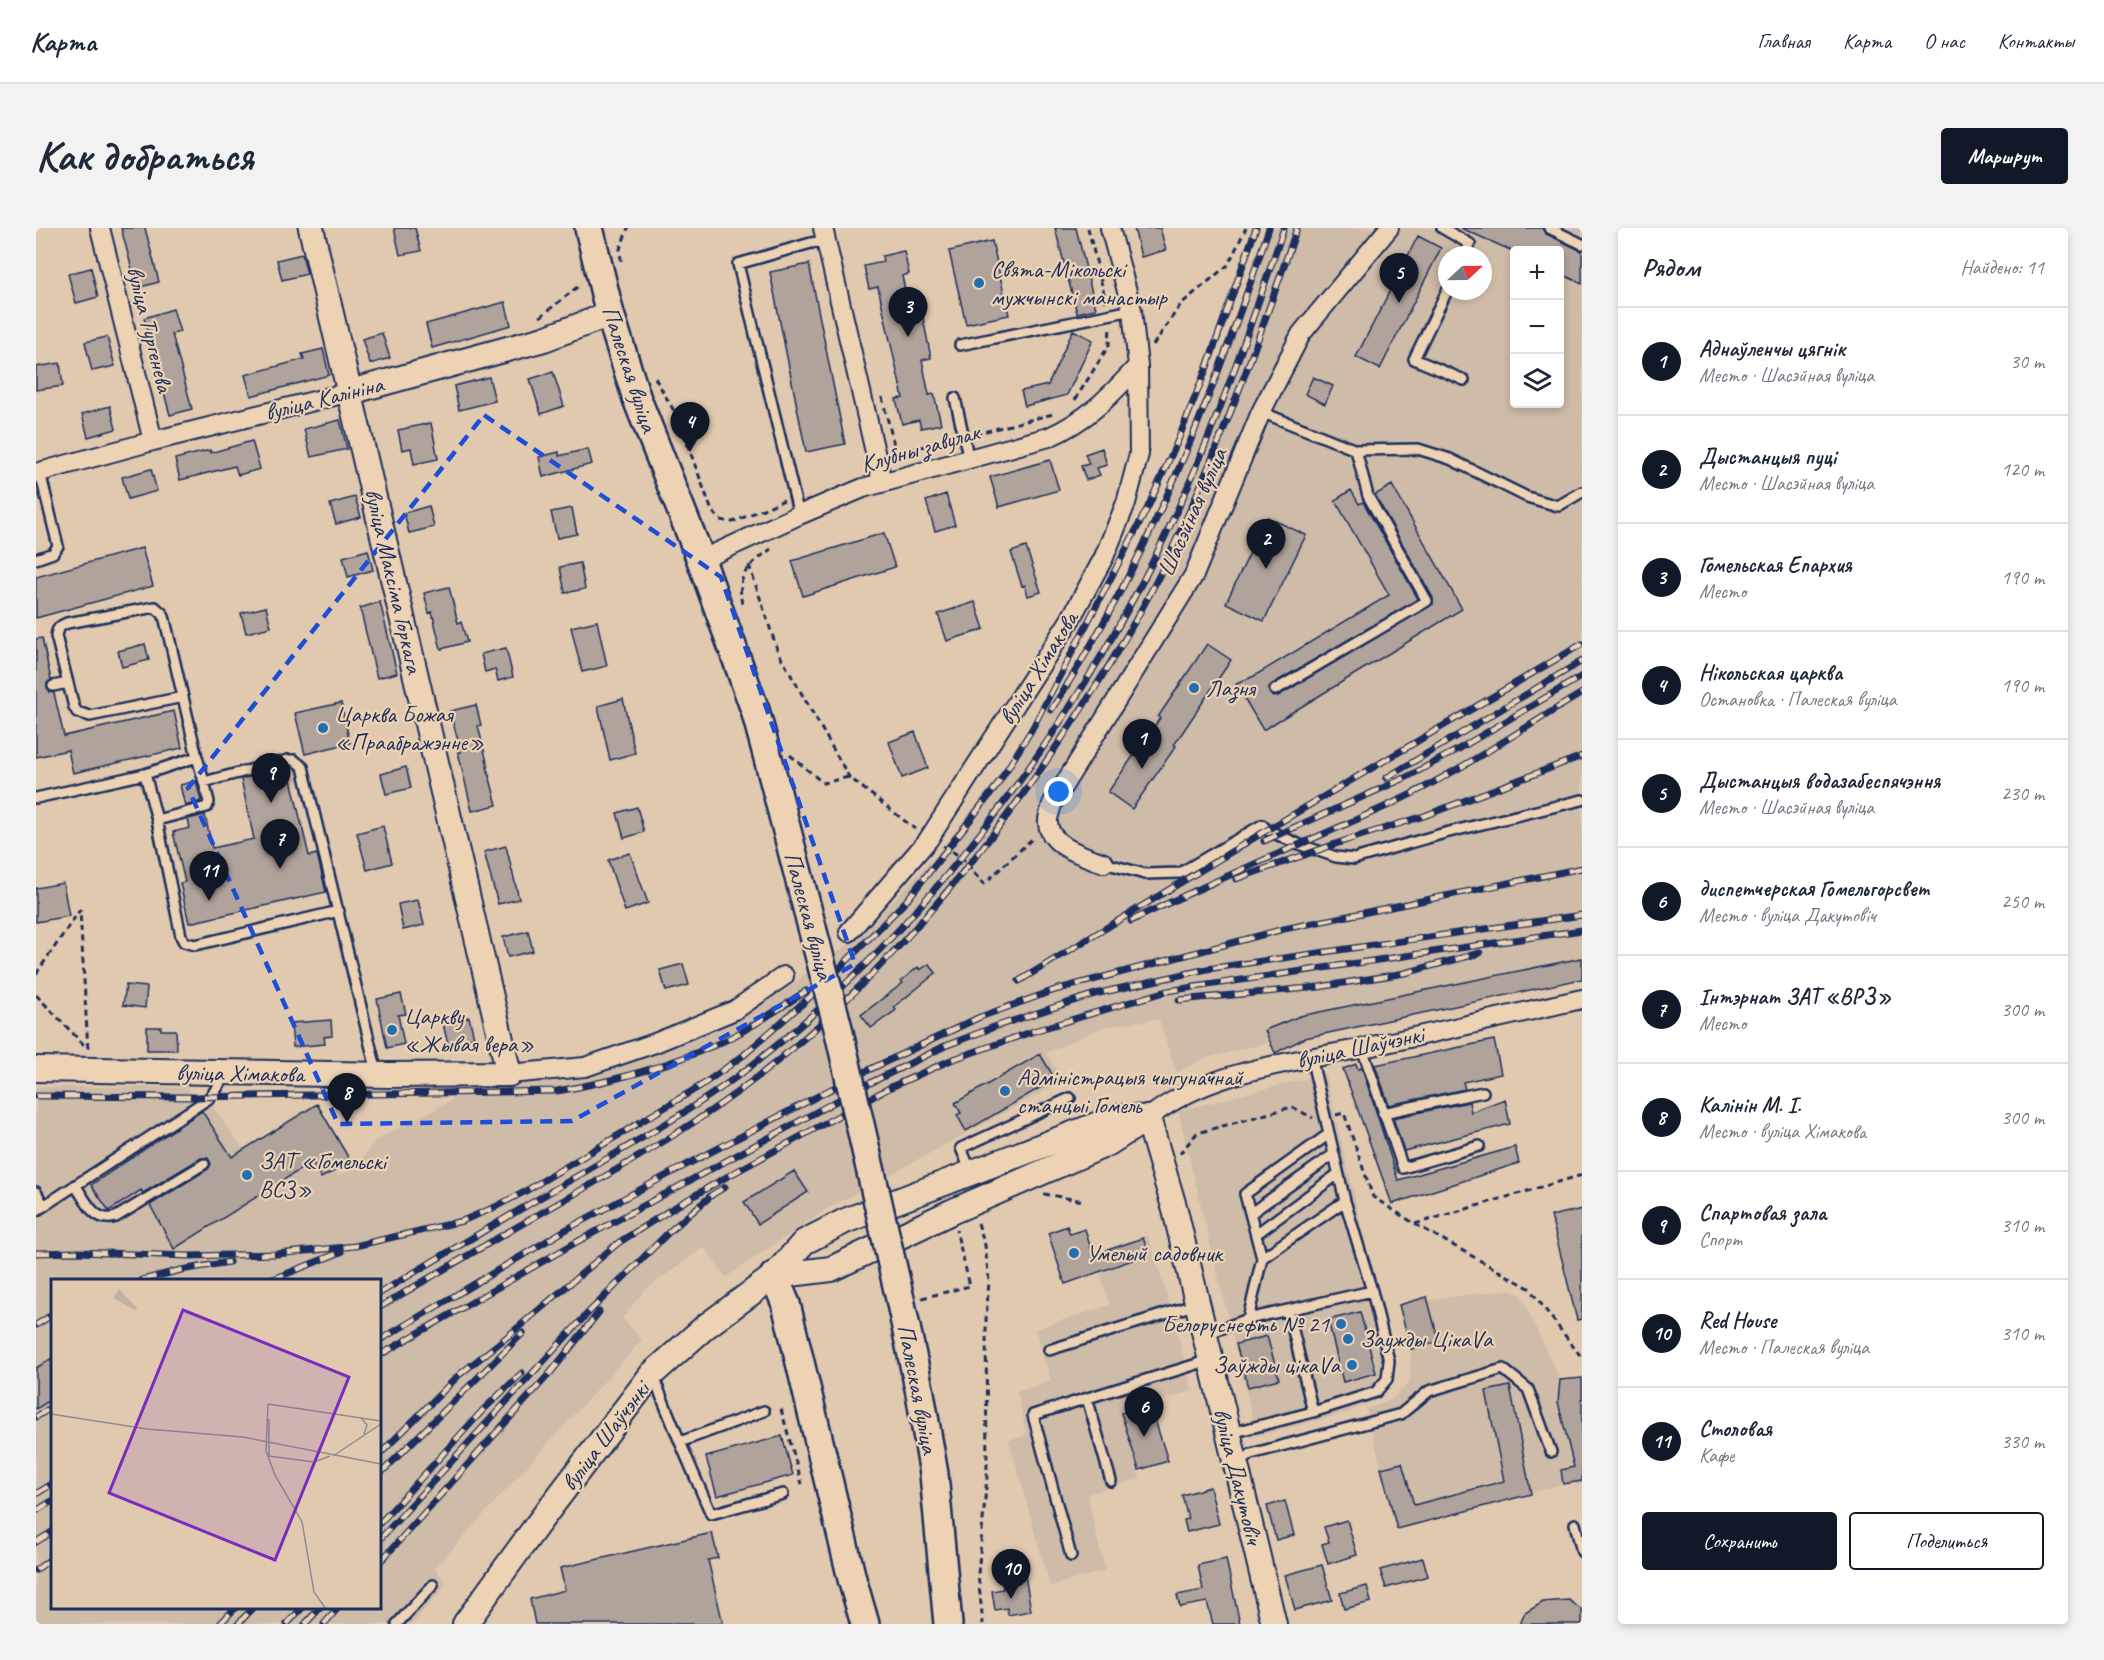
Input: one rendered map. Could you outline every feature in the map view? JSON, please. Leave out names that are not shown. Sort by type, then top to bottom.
[{"type":"main road","name":"вуліца Максіма Горкага","points":[[311,228],[509,1074]]},
{"type":"main road","name":"Палеская вуліца","points":[[595,232],[610,314],[637,399],[701,560],[755,710],[780,764],[838,1028],[910,1299],[920,1393],[934,1474],[946,1621]]},
{"type":"main road","name":"вуліца Калініна","points":[[350,392],[544,339],[610,314]]},
{"type":"main road","name":"вуліца Хімакова","points":[[36,1069],[377,1075],[509,1074]]},
{"type":"main road","name":"вуліца Шаўчэнкі","points":[[465,1624],[652,1374],[705,1327],[774,1276],[804,1242],[845,1221],[1117,1117],[1148,1118]]},
{"type":"main road","name":"вуліца Шаўчэнкі","points":[[774,1276],[831,1269],[951,1212],[979,1210],[1107,1144],[1148,1118]]},
{"type":"main road","name":"вуліца Дакутовіч","points":[[1148,1118],[1172,1162],[1197,1304],[1274,1624]]},
{"type":"main road","name":"вуліца Шаўчэнкі","points":[[1107,1144],[1137,1146],[1172,1162]]},
{"type":"main road","points":[[972,1172],[979,1210]]},
{"type":"main road","points":[[774,1276],[786,1304],[846,1556],[865,1624]]},
{"type":"street","name":"вуліца Тургенева","points":[[100,228],[153,441]]},
{"type":"street","name":"вуліца Хімакова","points":[[849,932],[928,840],[1070,620],[1104,557],[1126,503],[1139,454],[1138,366],[1132,310],[1110,228]]},
{"type":"street","name":"Шасэйная вуліца","points":[[1048,823],[1052,804],[1194,575],[1261,412],[1301,334],[1389,228]]},
{"type":"street","points":[[824,234],[882,482]]},
{"type":"street","name":"Клубны завулак","points":[[701,560],[799,515],[882,482],[969,460],[1049,437],[1071,428],[1104,403],[1138,366]]},
{"type":"street","name":"вуліца Калініна","points":[[38,473],[153,441],[350,392]]},
{"type":"street","points":[[1048,823],[1057,841],[1070,850],[1104,863]]},
{"type":"street","name":"вуліца Хімакова","points":[[509,1074],[585,1067],[655,1043],[735,1010],[783,976]]},
{"type":"street","name":"вуліца Шаўчэнкі","points":[[1148,1118],[1168,1104],[1202,1086],[1235,1075],[1582,999]]},
{"type":"lane","points":[[1442,228],[1470,244],[1469,246]]},
{"type":"lane","points":[[1549,228],[1582,244]]},
{"type":"lane","points":[[799,515],[738,264],[811,243],[824,234]]},
{"type":"lane","points":[[1443,300],[1414,359],[1464,380]]},
{"type":"lane","points":[[960,345],[1132,310]]},
{"type":"lane","points":[[956,398],[969,460]]},
{"type":"lane","points":[[1261,412],[1356,450],[1418,449],[1450,459],[1527,496],[1558,506],[1582,492]]},
{"type":"lane","points":[[1275,690],[1427,601],[1368,496],[1356,450]]},
{"type":"lane","points":[[36,559],[53,553],[58,546],[38,473]]},
{"type":"lane","points":[[157,820],[207,807],[209,802],[163,614],[155,608],[67,623],[57,630],[56,636],[77,712],[90,716],[183,697]]},
{"type":"lane","points":[[53,686],[68,683]]},
{"type":"lane","points":[[36,798],[145,774],[197,757]]},
{"type":"lane","points":[[204,782],[288,760],[299,762],[306,773],[377,1075]]},
{"type":"lane","points":[[145,774],[184,942],[195,945],[339,911]]},
{"type":"lane","points":[[1104,863],[1145,874],[1180,873],[1262,825],[1267,830],[1298,844],[1335,857],[1354,859],[1445,833],[1582,800]]},
{"type":"lane","points":[[1362,1048],[1403,1168],[1479,1146]]},
{"type":"lane","points":[[1228,1434],[1313,1412],[1376,1392],[1387,1379],[1389,1361],[1372,1291],[1338,1174],[1311,1057]]},
{"type":"lane","points":[[36,1192],[40,1208],[207,1099],[218,1087],[224,1072]]},
{"type":"lane","points":[[1383,1113],[1484,1092]]},
{"type":"lane","points":[[972,1172],[961,1148],[1070,1098]]},
{"type":"lane","points":[[1248,1319],[1262,1258],[1245,1194],[1329,1134]]},
{"type":"lane","points":[[1251,1213],[1334,1154]]},
{"type":"lane","points":[[75,1185],[97,1216],[109,1220],[204,1164]]},
{"type":"lane","points":[[1256,1234],[1338,1174]]},
{"type":"lane","points":[[1262,1258],[1345,1201]]},
{"type":"lane","points":[[1204,1335],[1248,1319],[1372,1291]]},
{"type":"lane","points":[[1049,1350],[1197,1304]]},
{"type":"lane","points":[[1288,1310],[1313,1412]]},
{"type":"lane","points":[[1071,1556],[1033,1414],[1210,1360]]},
{"type":"lane","points":[[1237,1467],[1251,1454],[1401,1414],[1429,1391],[1503,1369],[1528,1389],[1551,1452]]},
{"type":"lane","points":[[652,1374],[711,1514],[783,1494]]},
{"type":"lane","points":[[1087,1398],[1111,1481]]},
{"type":"lane","points":[[680,1442],[764,1411]]},
{"type":"lane","points":[[1575,1524],[1582,1552]]},
{"type":"lane","points":[[397,1624],[433,1585]]},
{"type":"path","points":[[620,249],[628,228]]},
{"type":"path","points":[[1072,405],[1109,345],[1110,326],[1088,228]]},
{"type":"path","points":[[1138,366],[1181,304],[1228,265],[1246,228]]},
{"type":"path","points":[[532,322],[549,312],[582,284],[580,274]]},
{"type":"path","points":[[882,397],[896,453],[1056,413]]},
{"type":"path","points":[[677,416],[712,511],[720,520],[732,522],[794,496]]},
{"type":"path","points":[[749,565],[778,652],[849,777],[928,840],[949,848],[984,884],[1048,823]]},
{"type":"path","points":[[780,764],[823,783],[849,777]]},
{"type":"path","points":[[36,974],[80,910],[88,1049],[36,995]]},
{"type":"path","points":[[1172,1162],[1197,1133],[1293,1107],[1315,1119],[1344,1113],[1374,1197],[1415,1224],[1529,1288],[1582,1358]]},
{"type":"path","points":[[1415,1224],[1582,1175]]},
{"type":"path","points":[[1044,1194],[1084,1201]]},
{"type":"path","points":[[979,1210],[988,1281],[986,1319],[987,1477],[978,1574],[983,1624]]},
{"type":"path","points":[[910,1299],[970,1286],[955,1227]]},
{"type":"path","points":[[781,1409],[802,1484]]},
{"type":"highlighted area","points":[[484,415],[721,577],[855,964],[572,1121],[338,1124],[188,788]]},
{"type":"shaded area","points":[[1270,228],[1582,228],[1582,958],[1202,1059],[1178,1072],[1173,1064],[1159,1019],[1103,1027],[1046,1053],[1063,1081],[830,1207],[726,1277],[704,1247],[645,1290],[622,1318],[642,1340],[435,1568],[447,1584],[412,1624],[36,1624],[36,1087],[188,1087],[201,1111],[211,1104],[243,1149],[317,1104],[351,1162],[335,1171],[338,1176],[356,1167],[376,1140],[451,1101],[451,1084],[552,1082],[605,1070],[748,1014],[857,939],[945,845],[1096,648],[1135,561],[1168,503],[1161,510],[1253,283]]},
{"type":"shaded area","points":[[1325,1074],[1395,1365],[1381,1397],[1349,1412],[1257,1436],[1178,1111]]},
{"type":"shaded area","points":[[1148,1235],[1170,1305],[1192,1391],[1120,1412],[1140,1479],[1087,1494],[1105,1571],[1050,1586],[1009,1440],[1027,1435],[1017,1392],[1051,1381],[1035,1329],[1110,1305],[1094,1255]]},
{"type":"shaded area","points":[[1506,1290],[1520,1294],[1560,1380],[1582,1378],[1582,1484],[1576,1485],[1575,1482],[1563,1484],[1397,1529],[1366,1409],[1391,1400],[1410,1382],[1411,1349],[1399,1305],[1427,1297],[1428,1300]]},
{"type":"building","points":[[121,228],[145,228],[159,282],[137,288]]},
{"type":"building","points":[[394,228],[415,228],[421,251],[400,255]]},
{"type":"building","points":[[1055,228],[1076,228],[1096,309],[1077,313]]},
{"type":"building","points":[[1134,228],[1160,228],[1166,250],[1141,257]]},
{"type":"building","points":[[1461,228],[1542,228],[1546,234],[1582,251],[1582,284],[1564,275],[1564,246],[1510,246],[1510,250]]},
{"type":"building","points":[[1418,236],[1438,246],[1438,254],[1380,369],[1356,357]]},
{"type":"building","name":"Свята-Мікольскі мужчынскі манастыр","points":[[992,241],[1009,315],[966,324],[949,251]]},
{"type":"building","points":[[904,251],[909,274],[902,276],[911,316],[922,313],[931,358],[922,360],[929,395],[934,394],[941,424],[921,428],[919,420],[902,424],[896,399],[903,398],[878,287],[869,289],[864,266],[883,262],[882,256]]},
{"type":"building","points":[[302,254],[307,274],[282,280],[277,260]]},
{"type":"building","points":[[809,264],[845,444],[806,452],[770,272]]},
{"type":"building","points":[[91,268],[98,297],[76,303],[68,274]]},
{"type":"building","points":[[505,302],[511,325],[432,348],[426,324]]},
{"type":"building","points":[[173,309],[180,332],[172,334],[192,409],[170,415],[144,318]]},
{"type":"building","points":[[1073,330],[1093,340],[1067,395],[1025,406],[1021,391],[1048,385]]},
{"type":"building","points":[[382,333],[390,358],[370,364],[362,339]]},
{"type":"building","points":[[107,337],[115,366],[92,371],[85,342]]},
{"type":"building","points":[[323,349],[329,375],[251,396],[245,375],[304,359],[302,354]]},
{"type":"building","points":[[60,363],[63,386],[36,390],[36,367]]},
{"type":"building","points":[[553,372],[564,406],[541,414],[530,379]]},
{"type":"building","points":[[489,377],[495,401],[459,410],[454,386]]},
{"type":"building","points":[[1313,377],[1333,386],[1325,404],[1305,394]]},
{"type":"building","points":[[110,406],[116,429],[88,437],[82,414]]},
{"type":"building","points":[[340,420],[347,449],[311,457],[304,429]]},
{"type":"building","points":[[431,423],[438,459],[414,464],[411,448],[402,450],[398,430]]},
{"type":"building","points":[[252,441],[260,469],[238,475],[235,466],[180,480],[175,459],[210,450],[210,453]]},
{"type":"building","points":[[1102,448],[1107,465],[1097,468],[1100,475],[1086,480],[1081,466],[1089,464],[1085,454]]},
{"type":"building","points":[[588,449],[592,464],[543,477],[539,457],[559,452],[559,456]]},
{"type":"building","points":[[1050,460],[1059,490],[999,507],[990,477]]},
{"type":"building","points":[[151,469],[157,491],[128,499],[122,477]]},
{"type":"building","points":[[1392,485],[1462,609],[1263,730],[1236,684],[1254,676],[1389,595],[1335,500],[1351,490],[1359,504],[1363,502],[1418,599],[1272,684],[1268,689],[1270,694],[1274,697],[1278,696],[1433,604],[1433,598],[1375,495]]},
{"type":"building","points":[[946,494],[955,525],[935,531],[926,501]]},
{"type":"building","points":[[355,497],[361,517],[336,524],[330,504]]},
{"type":"building","points":[[429,506],[434,527],[409,533],[404,513]]},
{"type":"building","points":[[572,508],[577,534],[557,538],[551,512]]},
{"type":"building","points":[[1267,517],[1306,535],[1264,621],[1226,603]]},
{"type":"building","points":[[884,533],[895,567],[803,596],[792,561]]},
{"type":"building","points":[[1026,547],[1041,592],[1028,596],[1025,585],[1022,586],[1011,552]]},
{"type":"building","points":[[142,548],[153,586],[36,618],[36,577]]},
{"type":"building","points":[[368,550],[373,570],[348,577],[343,557]]},
{"type":"building","points":[[580,563],[585,589],[565,593],[560,567]]},
{"type":"building","points":[[449,587],[458,623],[461,622],[467,642],[441,649],[432,612],[429,613],[424,593]]},
{"type":"building","points":[[380,602],[397,673],[377,678],[360,608]]},
{"type":"building","points":[[975,602],[984,629],[947,641],[938,614]]},
{"type":"building","points":[[266,607],[271,627],[246,633],[241,613]]},
{"type":"building","points":[[597,621],[607,666],[582,672],[571,627]]},
{"type":"building","points":[[42,638],[51,680],[47,683],[47,688],[54,693],[64,736],[174,711],[182,748],[73,773],[68,750],[36,757],[36,639]]},
{"type":"building","points":[[145,644],[149,660],[122,667],[118,651]]},
{"type":"building","points":[[1207,644],[1231,660],[1132,809],[1108,792],[1160,718],[1158,717]]},
{"type":"building","points":[[506,648],[513,677],[498,681],[495,669],[485,672],[481,654]]},
{"type":"building","points":[[623,699],[635,753],[610,760],[598,706]]},
{"type":"building","name":"Царква Божая «Праабражэнне»","points":[[341,703],[350,743],[305,754],[295,713]]},
{"type":"building","points":[[476,705],[481,725],[478,726],[497,805],[472,811],[458,752],[461,752],[450,711]]},
{"type":"building","points":[[915,732],[928,768],[902,778],[889,742]]},
{"type":"building","points":[[288,767],[309,856],[317,854],[326,892],[189,923],[180,883],[185,882],[173,832],[190,828],[188,819],[205,815],[212,848],[254,839],[241,779]]},
{"type":"building","points":[[406,767],[411,788],[386,794],[381,774]]},
{"type":"building","points":[[196,781],[201,801],[185,806],[180,785]]},
{"type":"building","points":[[637,807],[644,832],[624,838],[617,813]]},
{"type":"building","points":[[383,826],[392,863],[367,870],[357,833]]},
{"type":"building","points":[[506,846],[519,899],[498,904],[484,852]]},
{"type":"building","points":[[630,853],[648,903],[625,911],[608,860]]},
{"type":"building","points":[[63,883],[69,916],[36,922],[36,888]]},
{"type":"building","points":[[418,900],[424,925],[403,930],[398,904]]},
{"type":"building","points":[[528,931],[533,951],[508,957],[503,937]]},
{"type":"building","points":[[1582,958],[1582,979],[1305,1038],[1275,1053],[1265,1030],[1300,1016]]},
{"type":"building","points":[[683,964],[689,985],[666,991],[660,970]]},
{"type":"building","points":[[929,964],[936,973],[894,1007],[896,1010],[871,1028],[861,1015],[903,983],[901,981],[918,967],[920,970]]},
{"type":"building","points":[[126,985],[147,987],[145,1008],[123,1005]]},
{"type":"building","name":"Царкву «Жывая вера»","points":[[401,994],[406,1014],[398,1015],[404,1044],[387,1048],[377,999]]},
{"type":"building","points":[[469,1017],[474,1037],[448,1044],[443,1024]]},
{"type":"building","points":[[331,1020],[332,1036],[324,1037],[325,1044],[293,1047],[291,1023]]},
{"type":"building","points":[[147,1027],[176,1030],[177,1050],[147,1050]]},
{"type":"building","points":[[1494,1040],[1501,1074],[1463,1082],[1465,1089],[1389,1105],[1375,1065]]},
{"type":"building","name":"Адміністрацыя чыгуначнай станцыі Гомель","points":[[1040,1054],[1055,1079],[966,1131],[957,1115],[961,1113],[955,1103]]},
{"type":"building","points":[[1356,1064],[1358,1069],[1362,1068],[1398,1180],[1515,1147],[1519,1163],[1392,1204],[1343,1069]]},
{"type":"building","points":[[1505,1099],[1510,1124],[1404,1151],[1393,1118],[1469,1102],[1471,1112]]},
{"type":"building","name":"ЗАТ «Гомельскі ВСЗ»","points":[[317,1104],[351,1162],[321,1178],[312,1162],[174,1249],[150,1205],[208,1169],[211,1164],[208,1158],[201,1158],[143,1193],[141,1190],[109,1211],[91,1185],[202,1111],[232,1157]]},
{"type":"building","points":[[794,1171],[808,1192],[758,1224],[744,1202]]},
{"type":"building","points":[[1582,1209],[1582,1319],[1577,1320],[1551,1216]]},
{"type":"building","name":"Умелый садовник","points":[[1067,1226],[1070,1234],[1085,1229],[1093,1255],[1143,1238],[1149,1254],[1065,1284],[1048,1233]]},
{"type":"building","points":[[1427,1297],[1439,1342],[1411,1349],[1399,1305]]},
{"type":"building","points":[[1360,1312],[1376,1373],[1343,1382],[1328,1320]]},
{"type":"building","points":[[1267,1336],[1279,1379],[1248,1387],[1236,1344]]},
{"type":"building","points":[[51,1359],[51,1400],[36,1409],[36,1368]]},
{"type":"building","points":[[1582,1378],[1582,1481],[1563,1484],[1561,1470],[1574,1467],[1558,1402],[1560,1380]]},
{"type":"building","points":[[1510,1386],[1531,1494],[1397,1529],[1381,1468],[1402,1463],[1414,1505],[1504,1481],[1486,1391]]},
{"type":"building","points":[[1150,1404],[1168,1461],[1139,1470],[1121,1413]]},
{"type":"building","points":[[782,1436],[793,1475],[717,1496],[706,1457]]},
{"type":"building","points":[[1210,1487],[1219,1524],[1187,1532],[1184,1520],[1188,1519],[1182,1495]]},
{"type":"building","points":[[1285,1501],[1294,1535],[1276,1540],[1267,1506]]},
{"type":"building","points":[[1347,1520],[1357,1555],[1328,1564],[1322,1544],[1329,1542],[1324,1527]]},
{"type":"building","points":[[712,1533],[718,1558],[708,1560],[723,1624],[535,1624],[530,1599],[565,1590],[560,1568]]},
{"type":"building","points":[[1423,1558],[1428,1576],[1386,1588],[1380,1570]]},
{"type":"building","points":[[1226,1559],[1240,1624],[1213,1624],[1207,1602],[1180,1607],[1177,1595],[1203,1590],[1198,1565]]},
{"type":"building","points":[[1322,1565],[1332,1600],[1295,1610],[1285,1575]]},
{"type":"building","points":[[1025,1575],[1031,1611],[1008,1615],[1007,1608],[995,1610],[992,1591],[1003,1589],[1002,1580]]},
{"type":"building","points":[[1367,1586],[1371,1602],[1344,1609],[1340,1593]]},
{"type":"building","points":[[1569,1600],[1582,1610],[1582,1624],[1520,1624],[1525,1613],[1543,1602]]},
{"type":"railway","points":[[36,1253],[78,1252],[188,1256],[277,1254],[355,1246],[462,1221],[524,1192],[702,1085],[744,1055],[820,988],[907,900],[996,787],[1032,729],[1148,507],[1178,440],[1207,367],[1256,228]]},
{"type":"railway","points":[[1051,710],[1086,654],[1148,537],[1201,415],[1269,228]]},
{"type":"railway","points":[[381,1292],[649,1134],[731,1081],[816,1011],[879,950],[939,884],[995,814],[1047,741],[1095,666],[1138,589],[1176,513],[1206,443],[1284,228]]},
{"type":"railway","points":[[381,1306],[638,1157],[734,1095],[833,1012],[869,977],[938,902],[1001,824],[1049,757],[1101,679],[1148,598],[1182,528],[1218,444],[1297,228]]},
{"type":"railway","points":[[1019,981],[1267,830],[1582,644]]},
{"type":"railway","points":[[1386,778],[1582,661]]},
{"type":"railway","points":[[1264,841],[1407,777],[1582,676]]},
{"type":"railway","points":[[1131,921],[1414,793],[1463,766],[1582,693]]},
{"type":"railway","points":[[1236,879],[1424,816],[1582,756]]},
{"type":"railway","points":[[381,1339],[567,1229],[671,1173],[858,1075],[980,1017],[1055,990],[1284,929],[1582,868]]},
{"type":"railway","points":[[381,1354],[573,1244],[864,1086],[945,1046],[994,1027],[1095,994],[1207,969],[1582,915]]},
{"type":"railway","points":[[381,1453],[459,1375],[618,1243],[721,1180],[891,1087],[951,1060],[1034,1031],[1167,991],[1582,930]]},
{"type":"railway","points":[[1179,1000],[1319,987],[1405,973],[1480,953]]},
{"type":"railway","points":[[36,1096],[194,1097],[557,1091],[637,1073],[696,1053],[739,1033],[806,991]]},
{"type":"railway","points":[[381,1538],[587,1314],[670,1231],[713,1194],[725,1187]]},
{"type":"railway","points":[[274,1279],[341,1252]]},
{"type":"railway","points":[[146,1279],[229,1262]]},
{"type":"railway","points":[[381,1561],[551,1372],[599,1312]]},
{"type":"railway","points":[[36,1325],[51,1316]]},
{"type":"railway","points":[[381,1473],[523,1333]]},
{"type":"railway","points":[[381,1522],[483,1410],[522,1373]]},
{"type":"railway","points":[[36,1417],[51,1408]]},
{"type":"railway","points":[[36,1494],[51,1485]]},
{"type":"railway","points":[[36,1511],[51,1502]]},
{"type":"railway","points":[[36,1542],[51,1533]]},
{"type":"railway","points":[[36,1570],[51,1559]]},
{"type":"railway","points":[[220,1624],[234,1609]]},
{"type":"railway","points":[[238,1624],[252,1609]]},
{"type":"railway","points":[[287,1624],[301,1609]]},
{"type":"railway","points":[[305,1624],[319,1609]]},
{"type":"railway","points":[[324,1624],[337,1609]]},
{"type":"place","name":"Свята-Мікольскі мужчынскі манастыр","points":[[979,283]]},
{"type":"place","name":"Дыстанцыя водазабеспячэння","points":[[1399,303]]},
{"type":"place","name":"Гомельская Епархия","points":[[908,337]]},
{"type":"place","name":"Нікольская царква","points":[[690,452]]},
{"type":"place","name":"Дыстанцыя пуці","points":[[1266,569]]},
{"type":"place","name":"Лазня","points":[[1194,688]]},
{"type":"place","name":"Царква Божая «Праабражэнне»","points":[[323,728]]},
{"type":"place","name":"Аднаўленчы цягнік","points":[[1142,769]]},
{"type":"place","name":"Спартовая зала","points":[[271,803]]},
{"type":"place","name":"Інтэрнат ЗАТ «ВРЗ»","points":[[280,869]]},
{"type":"place","name":"Столовая","points":[[209,901]]},
{"type":"place","name":"Царкву «Жывая вера»","points":[[392,1030]]},
{"type":"place","name":"Адміністрацыя чыгуначнай станцыі Гомель","points":[[1005,1091]]},
{"type":"place","name":"Калінін М. І.","points":[[347,1123]]},
{"type":"place","name":"ЗАТ «Гомельскі ВСЗ»","points":[[247,1175]]},
{"type":"place","name":"Умелый садовник","points":[[1074,1253]]},
{"type":"place","name":"Белоруснефть № 21","points":[[1341,1324]]},
{"type":"place","name":"Заужды ЦікаVа","points":[[1348,1339]]},
{"type":"place","name":"Заўжды цікаVа","points":[[1352,1365]]},
{"type":"place","name":"диспетчерская Гомельгорсвет","points":[[1144,1437]]},
{"type":"place","name":"Red House","points":[[1011,1599]]}]
